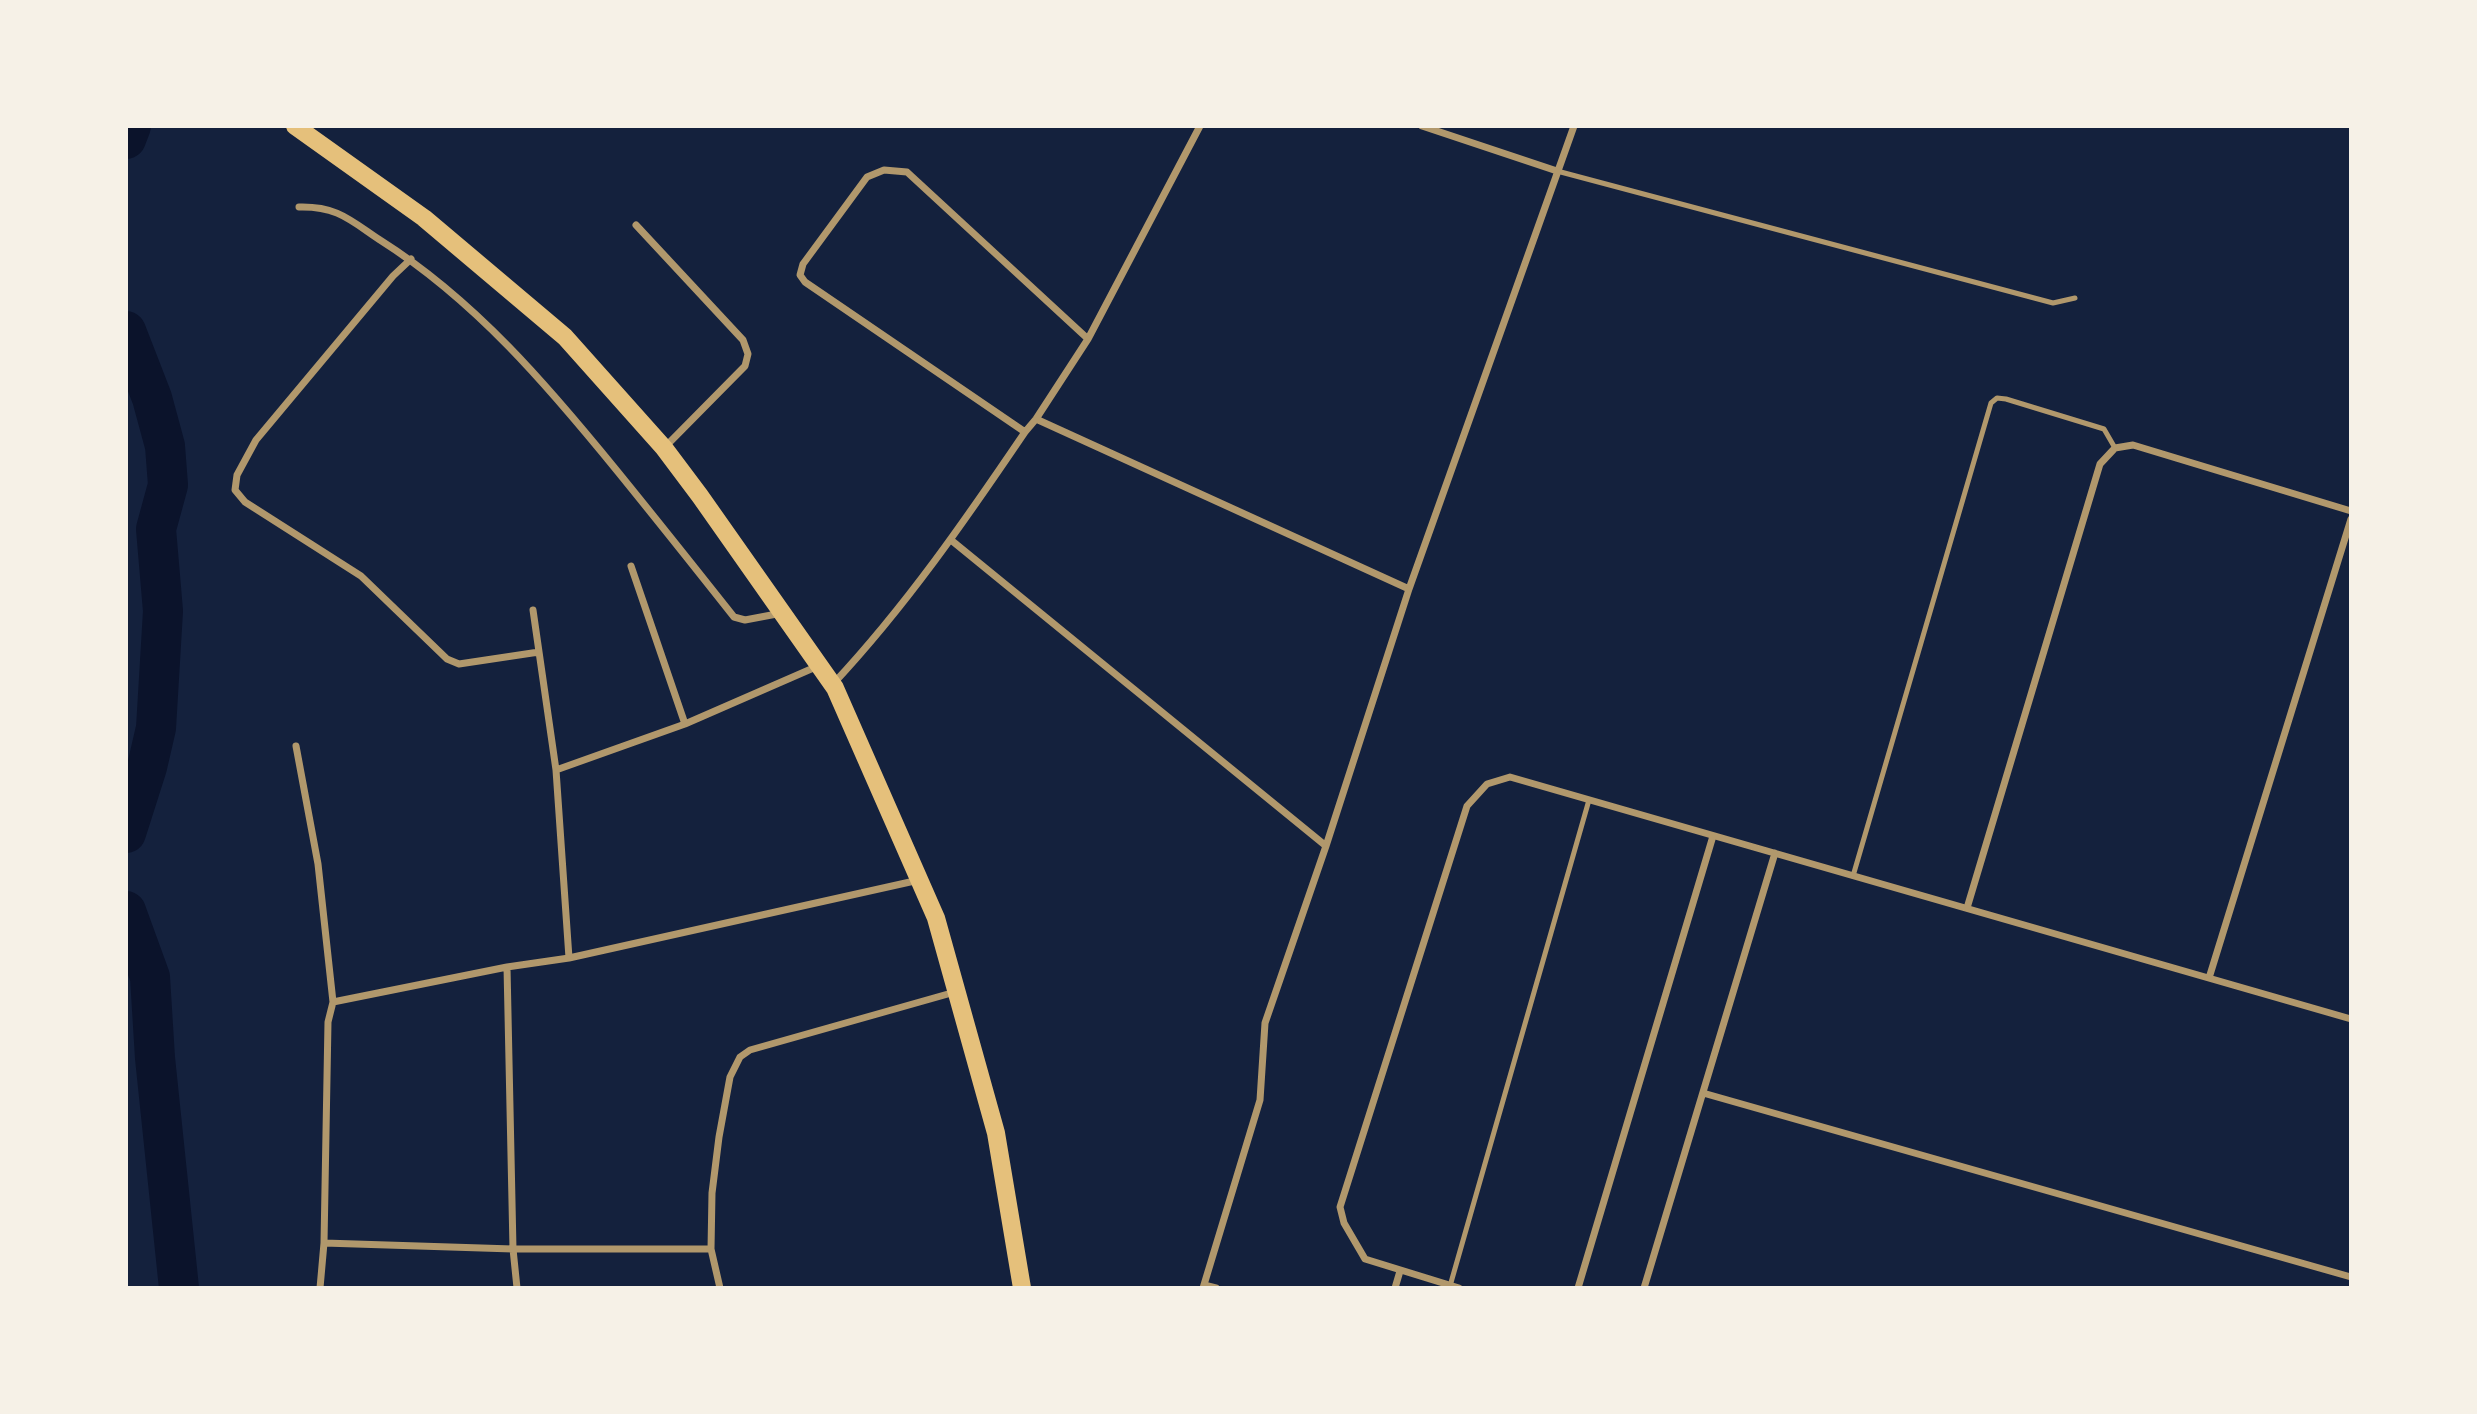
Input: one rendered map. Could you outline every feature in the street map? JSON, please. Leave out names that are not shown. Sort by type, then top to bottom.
[{"type":"main road","points":[[295,126],[424,218],[565,337],[664,448],[833,684],[936,918],[996,1133],[1022,1288]]},
{"type":"street","points":[[833,684],[872,642],[951,540],[1036,419],[1088,339],[1199,126]]},
{"type":"street","points":[[1422,126],[1557,171]]},
{"type":"street","points":[[1216,1288],[1204,1286],[1260,1100],[1265,1023],[1326,846],[1409,589],[1574,126]]},
{"type":"street","points":[[1025,432],[805,282],[800,275],[803,264],[867,177],[884,170],[907,172],[1088,339]]},
{"type":"street","points":[[299,206],[331,209],[411,259],[509,345],[555,394],[734,617],[745,620],[782,613]]},
{"type":"street","points":[[636,225],[743,340],[748,354],[745,366],[664,448]]},
{"type":"street","points":[[411,259],[393,276],[256,440],[237,475],[235,490],[245,502],[361,576],[447,660],[459,664],[539,652]]},
{"type":"street","points":[[1036,419],[1409,589]]},
{"type":"street","points":[[1967,908],[2100,464],[2115,447],[2133,445],[2351,510]]},
{"type":"street","points":[[2209,978],[2351,519]]},
{"type":"street","points":[[951,540],[1326,846]]},
{"type":"street","points":[[631,566],[685,724]]},
{"type":"street","points":[[533,610],[556,770],[569,958]]},
{"type":"street","points":[[556,770],[685,724],[819,666]]},
{"type":"street","points":[[296,746],[318,864],[333,1002],[328,1021],[324,1243],[320,1288]]},
{"type":"street","points":[[1459,1288],[1365,1259],[1344,1223],[1340,1207],[1466,806],[1487,784],[1510,777],[2351,1019]]},
{"type":"street","points":[[1578,1288],[1713,836]]},
{"type":"street","points":[[1644,1288],[1775,853]]},
{"type":"street","points":[[333,1002],[507,967],[569,958],[919,880]]},
{"type":"street","points":[[507,967],[513,1249],[517,1288]]},
{"type":"street","points":[[720,1288],[711,1250],[712,1193],[730,1077],[740,1057],[750,1050],[957,991]]},
{"type":"street","points":[[1703,1093],[2351,1277]]},
{"type":"street","points":[[324,1243],[513,1249],[711,1250]]},
{"type":"street","points":[[1395,1288],[1400,1271]]},
{"type":"lane","points":[[1557,171],[2053,303],[2076,298]]},
{"type":"lane","points":[[1853,876],[1991,403],[1997,398],[2006,399],[2104,429],[2115,447]]},
{"type":"lane","points":[[1450,1286],[1590,800]]},
{"type":"waterway","points":[[126,139],[131,126]]},
{"type":"waterway","points":[[126,331],[152,398],[165,446],[168,485],[156,529],[163,611],[156,728],[126,833]]},
{"type":"waterway","points":[[126,911],[150,977],[155,1058],[179,1288]]}]
